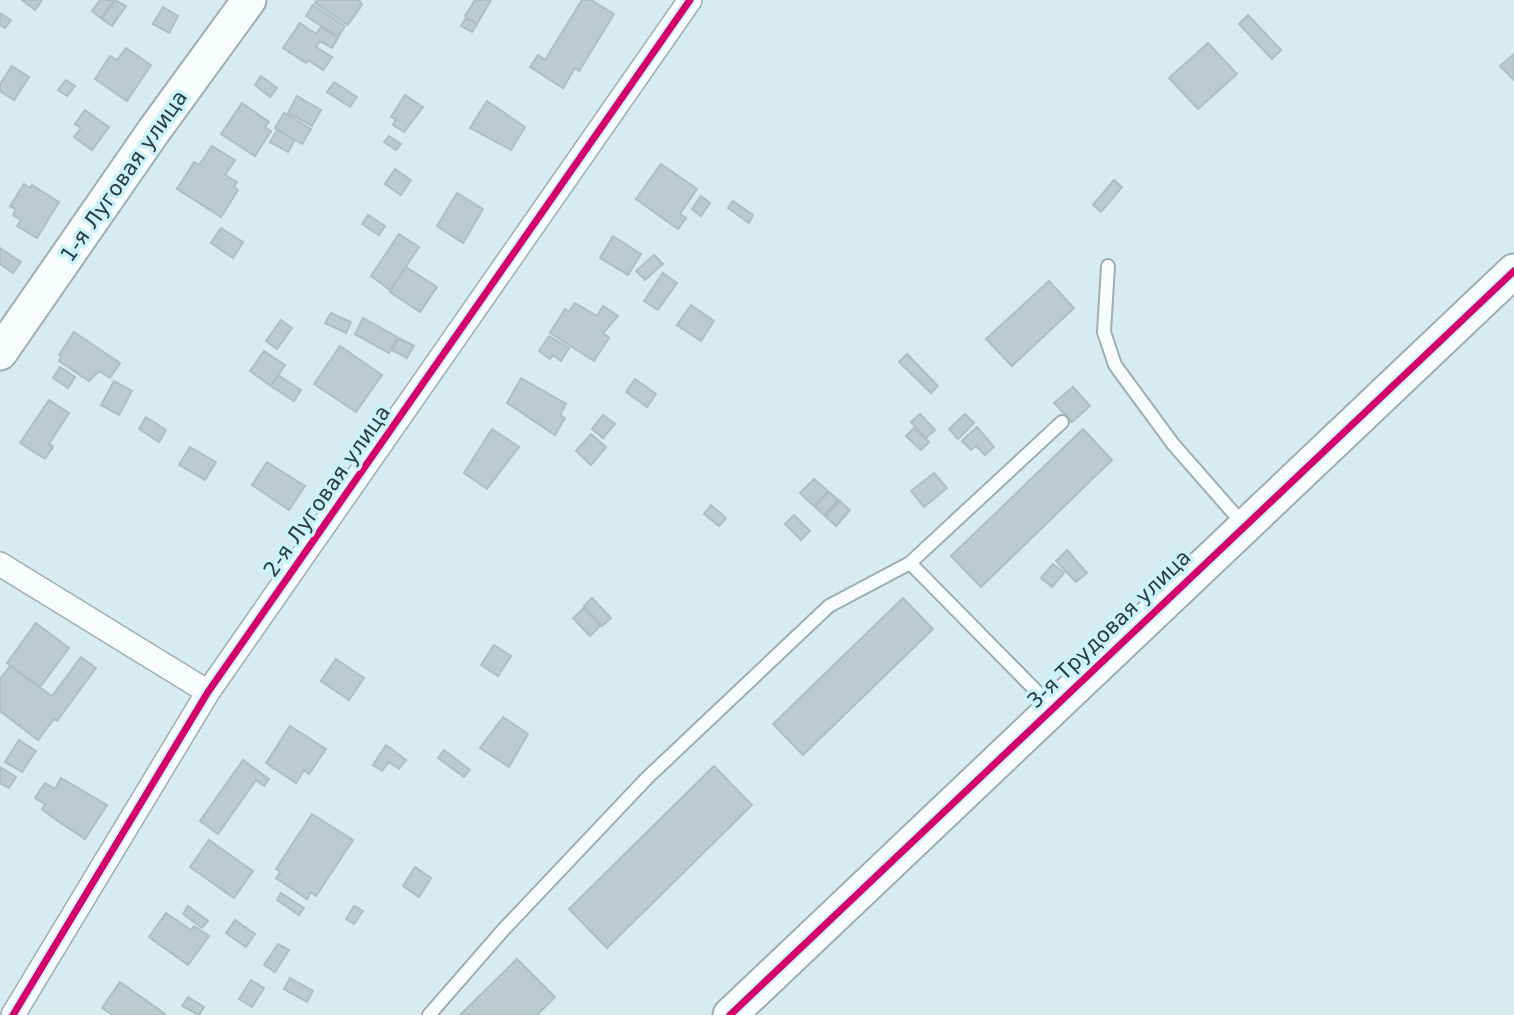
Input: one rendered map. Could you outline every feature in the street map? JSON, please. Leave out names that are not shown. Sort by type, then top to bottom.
[{"type":"street","name":"1-я Луговая улица","points":[[0,353],[153,132],[249,0]]},
{"type":"street","name":"2-я Луговая улица","points":[[13,1015],[208,692],[690,0]]},
{"type":"street","name":"3-я Трудовая улица","points":[[730,1015],[1514,271]]},
{"type":"street","points":[[0,564],[208,692]]},
{"type":"lane","points":[[1108,266],[1104,332],[1115,365],[1173,444],[1244,525]]},
{"type":"lane","points":[[429,1015],[504,929],[648,778],[829,606],[910,563],[1062,422]]},
{"type":"lane","points":[[910,563],[1053,707]]},
{"type":"building","points":[[22,0],[42,0],[35,10]]},
{"type":"building","points":[[100,0],[114,0],[101,18],[92,11]]},
{"type":"building","points":[[115,0],[126,6],[112,26],[102,19]]},
{"type":"building","points":[[317,0],[359,0],[362,5],[348,25],[315,3]]},
{"type":"building","points":[[475,0],[491,0],[477,24],[465,16]]},
{"type":"building","points":[[582,0],[591,0],[614,14],[579,71],[575,68],[563,88],[530,67],[538,55],[545,60]]},
{"type":"building","points":[[313,5],[345,26],[338,37],[306,16]]},
{"type":"building","points":[[163,7],[178,16],[169,33],[153,24]]},
{"type":"building","points":[[0,13],[11,20],[5,28],[0,25]]},
{"type":"building","points":[[1248,15],[1281,50],[1272,59],[1239,24]]},
{"type":"building","points":[[466,18],[477,24],[472,32],[461,26]]},
{"type":"building","points":[[300,23],[316,34],[321,27],[338,38],[332,48],[320,41],[316,47],[332,57],[323,70],[283,48]]},
{"type":"building","points":[[1208,43],[1237,74],[1198,109],[1169,78]]},
{"type":"building","points":[[126,48],[151,65],[127,101],[95,79],[110,56],[117,60]]},
{"type":"building","points":[[1514,54],[1514,80],[1500,66]]},
{"type":"building","points":[[12,66],[29,77],[14,100],[0,91],[0,84]]},
{"type":"building","points":[[261,76],[277,88],[270,97],[255,85]]},
{"type":"building","points":[[66,80],[75,86],[67,96],[58,90]]},
{"type":"building","points":[[334,82],[357,97],[350,107],[327,92]]},
{"type":"building","points":[[405,95],[423,107],[404,132],[393,125],[396,119],[391,117]]},
{"type":"building","points":[[297,96],[321,110],[312,126],[288,113]]},
{"type":"building","points":[[487,101],[525,127],[511,150],[470,128]]},
{"type":"building","points":[[242,103],[269,122],[265,127],[271,131],[255,156],[221,134]]},
{"type":"building","points":[[85,110],[109,127],[92,150],[74,137],[81,128],[75,124]]},
{"type":"building","points":[[284,113],[311,129],[302,144],[275,128]]},
{"type":"building","points":[[277,130],[295,140],[288,152],[270,142]]},
{"type":"building","points":[[389,136],[401,144],[396,150],[384,142]]},
{"type":"building","points":[[212,146],[235,160],[225,175],[237,182],[234,187],[238,190],[221,217],[177,189],[194,162],[199,165]]},
{"type":"building","points":[[661,164],[697,189],[680,214],[686,218],[678,229],[636,199]]},
{"type":"building","points":[[395,169],[411,180],[401,195],[385,184]]},
{"type":"building","points":[[1114,180],[1122,187],[1101,212],[1093,205]]},
{"type":"building","points":[[24,184],[30,188],[32,185],[59,202],[37,238],[17,226],[21,220],[13,215],[16,209],[10,206]]},
{"type":"building","points":[[457,193],[483,209],[463,243],[437,226]]},
{"type":"building","points":[[701,196],[710,203],[701,216],[692,209]]},
{"type":"building","points":[[733,201],[753,215],[749,223],[728,208]]},
{"type":"building","points":[[368,215],[385,226],[379,235],[362,224]]},
{"type":"building","points":[[221,228],[243,242],[233,258],[211,243]]},
{"type":"building","points":[[399,234],[419,247],[390,290],[371,276]]},
{"type":"building","points":[[613,236],[641,254],[628,275],[600,258]]},
{"type":"building","points":[[0,248],[21,262],[13,273],[0,264]]},
{"type":"building","points":[[654,255],[663,264],[645,280],[636,271]]},
{"type":"building","points":[[406,267],[437,287],[420,312],[390,292]]},
{"type":"building","points":[[663,273],[677,283],[658,310],[644,301]]},
{"type":"building","points":[[1049,281],[1074,308],[1012,366],[986,339]]},
{"type":"building","points":[[575,303],[597,316],[603,306],[618,316],[603,333],[609,338],[594,361],[550,333],[565,309],[569,312]]},
{"type":"building","points":[[691,305],[714,321],[701,341],[677,325]]},
{"type":"building","points":[[331,313],[351,322],[346,333],[325,323]]},
{"type":"building","points":[[363,318],[397,337],[389,353],[355,334]]},
{"type":"building","points":[[281,320],[292,328],[277,349],[266,341]]},
{"type":"building","points":[[74,332],[120,363],[110,378],[99,371],[89,381],[59,361],[62,356],[59,355]]},
{"type":"building","points":[[549,336],[569,348],[561,361],[553,355],[550,359],[539,351]]},
{"type":"building","points":[[399,338],[414,346],[407,358],[392,350]]},
{"type":"building","points":[[340,346],[382,375],[356,412],[314,384]]},
{"type":"building","points":[[264,351],[285,365],[271,386],[250,371]]},
{"type":"building","points":[[907,354],[938,386],[931,393],[899,362]]},
{"type":"building","points":[[60,367],[75,377],[68,388],[53,378]]},
{"type":"building","points":[[278,375],[301,390],[294,401],[271,386]]},
{"type":"building","points":[[521,378],[566,404],[560,415],[565,418],[555,435],[507,403]]},
{"type":"building","points":[[635,379],[656,394],[647,407],[626,392]]},
{"type":"building","points":[[114,381],[132,391],[119,415],[101,405]]},
{"type":"building","points":[[1073,387],[1090,406],[1072,422],[1054,403]]},
{"type":"building","points":[[49,400],[69,413],[49,444],[53,447],[45,459],[20,443]]},
{"type":"building","points":[[920,414],[935,430],[926,438],[911,422]]},
{"type":"building","points":[[965,414],[974,423],[958,439],[949,429]]},
{"type":"building","points":[[603,415],[615,424],[603,438],[592,429]]},
{"type":"building","points":[[146,417],[166,430],[159,442],[139,429]]},
{"type":"building","points":[[977,427],[994,447],[985,455],[976,446],[971,450],[962,441]]},
{"type":"building","points":[[914,428],[929,442],[921,450],[906,436]]},
{"type":"building","points":[[492,429],[519,447],[487,489],[464,473]]},
{"type":"building","points":[[1083,429],[1112,460],[981,587],[951,556]]},
{"type":"building","points":[[591,434],[606,447],[591,465],[576,451]]},
{"type":"building","points":[[190,447],[216,462],[205,480],[179,465]]},
{"type":"building","points":[[267,462],[305,486],[289,510],[252,485]]},
{"type":"building","points":[[934,473],[947,488],[924,507],[911,491]]},
{"type":"building","points":[[814,479],[828,491],[814,506],[800,493]]},
{"type":"building","points":[[829,492],[838,500],[824,515],[815,507]]},
{"type":"building","points":[[840,501],[850,510],[836,526],[825,516]]},
{"type":"building","points":[[711,505],[726,518],[719,526],[704,514]]},
{"type":"building","points":[[794,515],[810,531],[801,540],[785,524]]},
{"type":"building","points":[[1067,550],[1087,573],[1076,582],[1056,561]]},
{"type":"building","points":[[1053,564],[1064,573],[1052,587],[1041,578]]},
{"type":"building","points":[[592,598],[611,618],[602,626],[584,606]]},
{"type":"building","points":[[903,598],[933,629],[803,755],[773,724]]},
{"type":"building","points":[[584,608],[600,626],[590,636],[573,618]]},
{"type":"building","points":[[36,623],[69,648],[40,687],[7,663]]},
{"type":"building","points":[[494,645],[511,656],[498,676],[481,665]]},
{"type":"building","points":[[81,657],[96,668],[57,721],[54,719],[38,740],[0,711],[0,679],[10,666],[52,696]]},
{"type":"building","points":[[336,659],[364,678],[349,700],[321,681]]},
{"type":"building","points":[[503,717],[528,734],[509,767],[480,748]]},
{"type":"building","points":[[290,726],[326,749],[309,774],[304,770],[296,783],[266,763]]},
{"type":"building","points":[[19,740],[36,751],[22,772],[5,762]]},
{"type":"building","points":[[386,745],[406,760],[399,769],[389,762],[382,771],[373,765]]},
{"type":"building","points":[[444,750],[470,770],[464,777],[438,758]]},
{"type":"building","points":[[243,760],[269,779],[264,786],[256,780],[218,834],[200,821]]},
{"type":"building","points":[[714,766],[752,805],[607,948],[569,909]]},
{"type":"building","points":[[0,767],[16,777],[9,788],[0,783]]},
{"type":"building","points":[[61,778],[107,805],[85,839],[42,809],[45,804],[35,798],[45,783],[55,789]]},
{"type":"building","points":[[312,814],[353,840],[316,896],[311,892],[307,899],[276,878],[281,872],[276,869]]},
{"type":"building","points":[[209,840],[253,871],[234,898],[190,867]]},
{"type":"building","points":[[415,867],[431,878],[419,897],[403,886]]},
{"type":"building","points":[[281,893],[304,908],[299,915],[277,900]]},
{"type":"building","points":[[188,906],[208,921],[202,928],[183,914]]},
{"type":"building","points":[[354,906],[363,911],[354,924],[346,919]]},
{"type":"building","points":[[166,913],[191,930],[194,926],[209,936],[188,965],[149,937]]},
{"type":"building","points":[[235,920],[255,934],[246,947],[226,933]]},
{"type":"building","points":[[278,944],[289,950],[275,972],[264,965]]},
{"type":"building","points":[[517,959],[555,997],[537,1015],[460,1015]]},
{"type":"building","points":[[290,978],[313,991],[307,1002],[284,989]]},
{"type":"building","points":[[251,980],[264,988],[252,1007],[239,999]]},
{"type":"building","points":[[120,982],[165,1014],[113,1015],[102,1008]]},
{"type":"building","points":[[188,997],[204,1007],[199,1015],[182,1006]]},
{"type":"cycle path","points":[[13,1015],[208,692],[690,0]]},
{"type":"cycle path","points":[[730,1015],[1514,271]]}]
